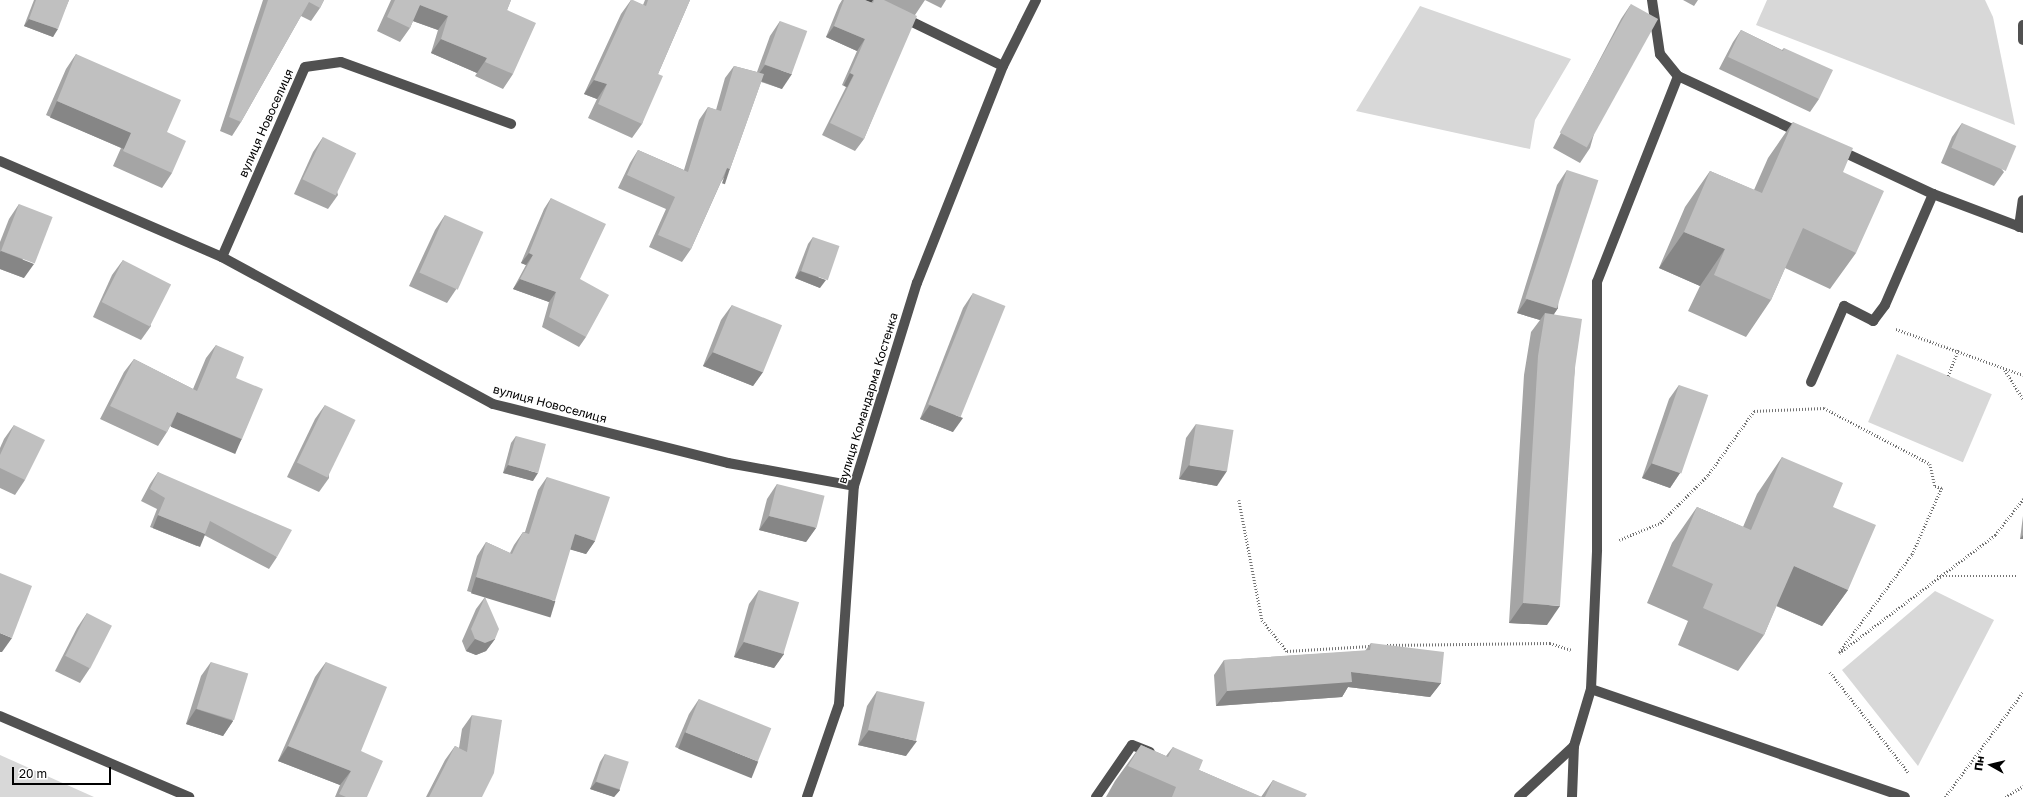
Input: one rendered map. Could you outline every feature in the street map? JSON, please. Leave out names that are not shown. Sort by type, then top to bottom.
[{"type":"street","points":[[866,0],[1003,66]]},
{"type":"street","name":"вулиця Командарма Костенка","points":[[807,797],[839,704],[854,486],[917,283],[1003,66],[1036,0]]},
{"type":"street","points":[[1652,0],[1660,54],[1678,76],[1813,138]]},
{"type":"street","points":[[2023,25],[2023,40]]},
{"type":"street","name":"вулиця Новоселиця","points":[[222,257],[305,67],[341,62],[511,124]]},
{"type":"street","points":[[1572,797],[1574,746],[1591,689],[1597,550],[1597,282],[1678,76]]},
{"type":"street","points":[[1827,145],[1933,194],[2021,227],[2023,200]]},
{"type":"street","name":"вулиця Новоселиця","points":[[0,161],[222,257],[493,404],[728,464],[854,486]]},
{"type":"street","points":[[1811,382],[1844,306],[1873,321],[1885,305],[1933,194]]},
{"type":"street","points":[[1591,689],[1905,797]]},
{"type":"street","points":[[0,716],[189,797]]},
{"type":"street","points":[[1096,797],[1132,745],[1161,756]]},
{"type":"street","points":[[1519,797],[1574,746]]},
{"type":"path","points":[[1873,321],[1958,350],[2005,370],[2023,375]]},
{"type":"path","points":[[1948,376],[1958,350]]},
{"type":"path","points":[[2005,370],[2023,399]]},
{"type":"path","points":[[1597,550],[1660,523],[1708,475],[1754,411],[1824,408],[1930,464],[1935,486],[1942,488],[1912,555],[1839,653],[1937,576],[1995,534],[2023,499]]},
{"type":"path","points":[[1239,500],[1262,620],[1287,651],[1440,642],[1542,643],[1592,657]]},
{"type":"path","points":[[1937,576],[2017,576]]},
{"type":"path","points":[[1830,672],[1913,778]]},
{"type":"path","points":[[1945,797],[2023,692]]},
{"type":"path","points":[[2005,797],[2023,786]]},
{"type":"shaded area","points":[[1767,0],[1985,0],[1993,17],[2015,125],[1756,25]]},
{"type":"shaded area","points":[[1420,6],[1571,59],[1535,120],[1530,149],[1356,111]]},
{"type":"shaded area","points":[[1897,354],[1992,394],[1963,462],[1868,422]]},
{"type":"shaded area","points":[[1935,591],[1994,620],[1918,766],[1842,670]]},
{"type":"shaded area","points":[[0,755],[94,797],[0,797]]},
{"type":"building","points":[[36,0],[69,0],[58,29],[29,19]]},
{"type":"building","points":[[268,0],[324,0],[320,8],[309,2],[241,122],[229,117]]},
{"type":"building","points":[[395,0],[511,0],[507,10],[536,23],[513,74],[485,62],[487,58],[441,39],[448,16],[420,5],[410,28],[387,17]]},
{"type":"building","points":[[631,0],[646,6],[648,0],[690,0],[658,74],[663,76],[642,124],[598,104],[607,84],[594,80]]},
{"type":"building","points":[[844,0],[865,0],[873,3],[874,0],[884,0],[917,16],[864,139],[830,123],[854,75],[850,73],[865,39],[834,26]]},
{"type":"building","points":[[1631,4],[1658,19],[1587,148],[1560,133]]},
{"type":"building","points":[[780,21],[807,31],[792,74],[764,64]]},
{"type":"building","points":[[1741,30],[1783,51],[1784,48],[1833,70],[1819,99],[1728,57]]},
{"type":"building","points":[[76,54],[181,100],[167,132],[186,141],[172,173],[123,151],[131,133],[57,101]]},
{"type":"building","points":[[734,66],[764,74],[730,169],[727,168],[691,249],[658,235],[675,197],[627,175],[638,150],[688,172],[708,107],[721,111]]},
{"type":"building","points":[[1793,122],[1853,148],[1843,172],[1884,191],[1856,253],[1803,228],[1771,300],[1714,275],[1725,249],[1684,232],[1710,171],[1762,193]]},
{"type":"building","points":[[1962,123],[2016,146],[2006,171],[1951,148]]},
{"type":"building","points":[[323,137],[356,153],[336,195],[302,179]]},
{"type":"building","points":[[1567,170],[1598,180],[1557,309],[1525,298]]},
{"type":"building","points":[[551,198],[606,224],[580,279],[609,295],[586,337],[549,317],[556,292],[520,279],[533,255],[529,253]]},
{"type":"building","points":[[19,204],[53,217],[35,264],[1,251]]},
{"type":"building","points":[[445,215],[483,232],[458,290],[419,273]]},
{"type":"building","points":[[813,237],[839,246],[828,280],[801,271]]},
{"type":"building","points":[[123,260],[171,285],[150,326],[102,302]]},
{"type":"building","points":[[973,293],[1005,306],[960,417],[928,404]]},
{"type":"building","points":[[732,305],[782,325],[763,373],[713,352]]},
{"type":"building","points":[[1545,313],[1582,319],[1575,368],[1560,606],[1523,603],[1538,356]]},
{"type":"building","points":[[216,345],[244,357],[236,378],[263,389],[242,439],[177,412],[167,432],[110,406],[134,359],[197,391]]},
{"type":"building","points":[[1679,385],[1708,395],[1681,474],[1652,463]]},
{"type":"building","points":[[325,405],[356,420],[328,477],[297,463]]},
{"type":"building","points":[[1196,424],[1234,430],[1227,471],[1189,465]]},
{"type":"building","points":[[14,425],[45,440],[25,480],[0,468],[0,455]]},
{"type":"building","points":[[516,436],[546,444],[538,473],[508,465]]},
{"type":"building","points":[[1782,457],[1843,483],[1833,507],[1876,525],[1848,590],[1794,566],[1764,635],[1703,608],[1713,584],[1672,566],[1697,507],[1751,530]]},
{"type":"building","points":[[158,472],[292,530],[277,557],[210,521],[205,534],[158,515],[165,498],[150,489]]},
{"type":"building","points":[[547,477],[610,497],[595,541],[575,534],[555,601],[476,577],[486,542],[512,554],[523,532],[529,534]]},
{"type":"building","points":[[777,484],[825,496],[817,528],[769,516]]},
{"type":"building","points":[[0,573],[32,586],[12,638],[0,633]]},
{"type":"building","points":[[759,590],[799,602],[783,654],[743,642]]},
{"type":"building","points":[[485,597],[499,629],[495,639],[485,643],[475,639],[471,629]]},
{"type":"building","points":[[87,613],[112,626],[90,668],[65,656]]},
{"type":"building","points":[[1371,643],[1444,652],[1441,683],[1351,672],[1352,682],[1227,691],[1224,660],[1370,650]]},
{"type":"building","points":[[211,662],[248,673],[234,720],[197,709]]},
{"type":"building","points":[[326,662],[387,687],[361,751],[383,761],[367,797],[346,797],[339,794],[351,771],[288,746]]},
{"type":"building","points":[[877,691],[925,702],[916,741],[868,730]]},
{"type":"building","points":[[699,699],[771,728],[758,762],[686,732]]},
{"type":"building","points":[[472,715],[502,720],[494,773],[482,797],[429,797],[455,746],[467,752]]},
{"type":"building","points":[[1141,745],[1168,757],[1173,747],[1203,760],[1199,770],[1262,797],[1172,797],[1176,787],[1128,766]]},
{"type":"building","points":[[605,754],[629,762],[620,789],[596,782]]},
{"type":"building","points":[[1273,780],[1307,794],[1305,797],[1265,797]]}]
